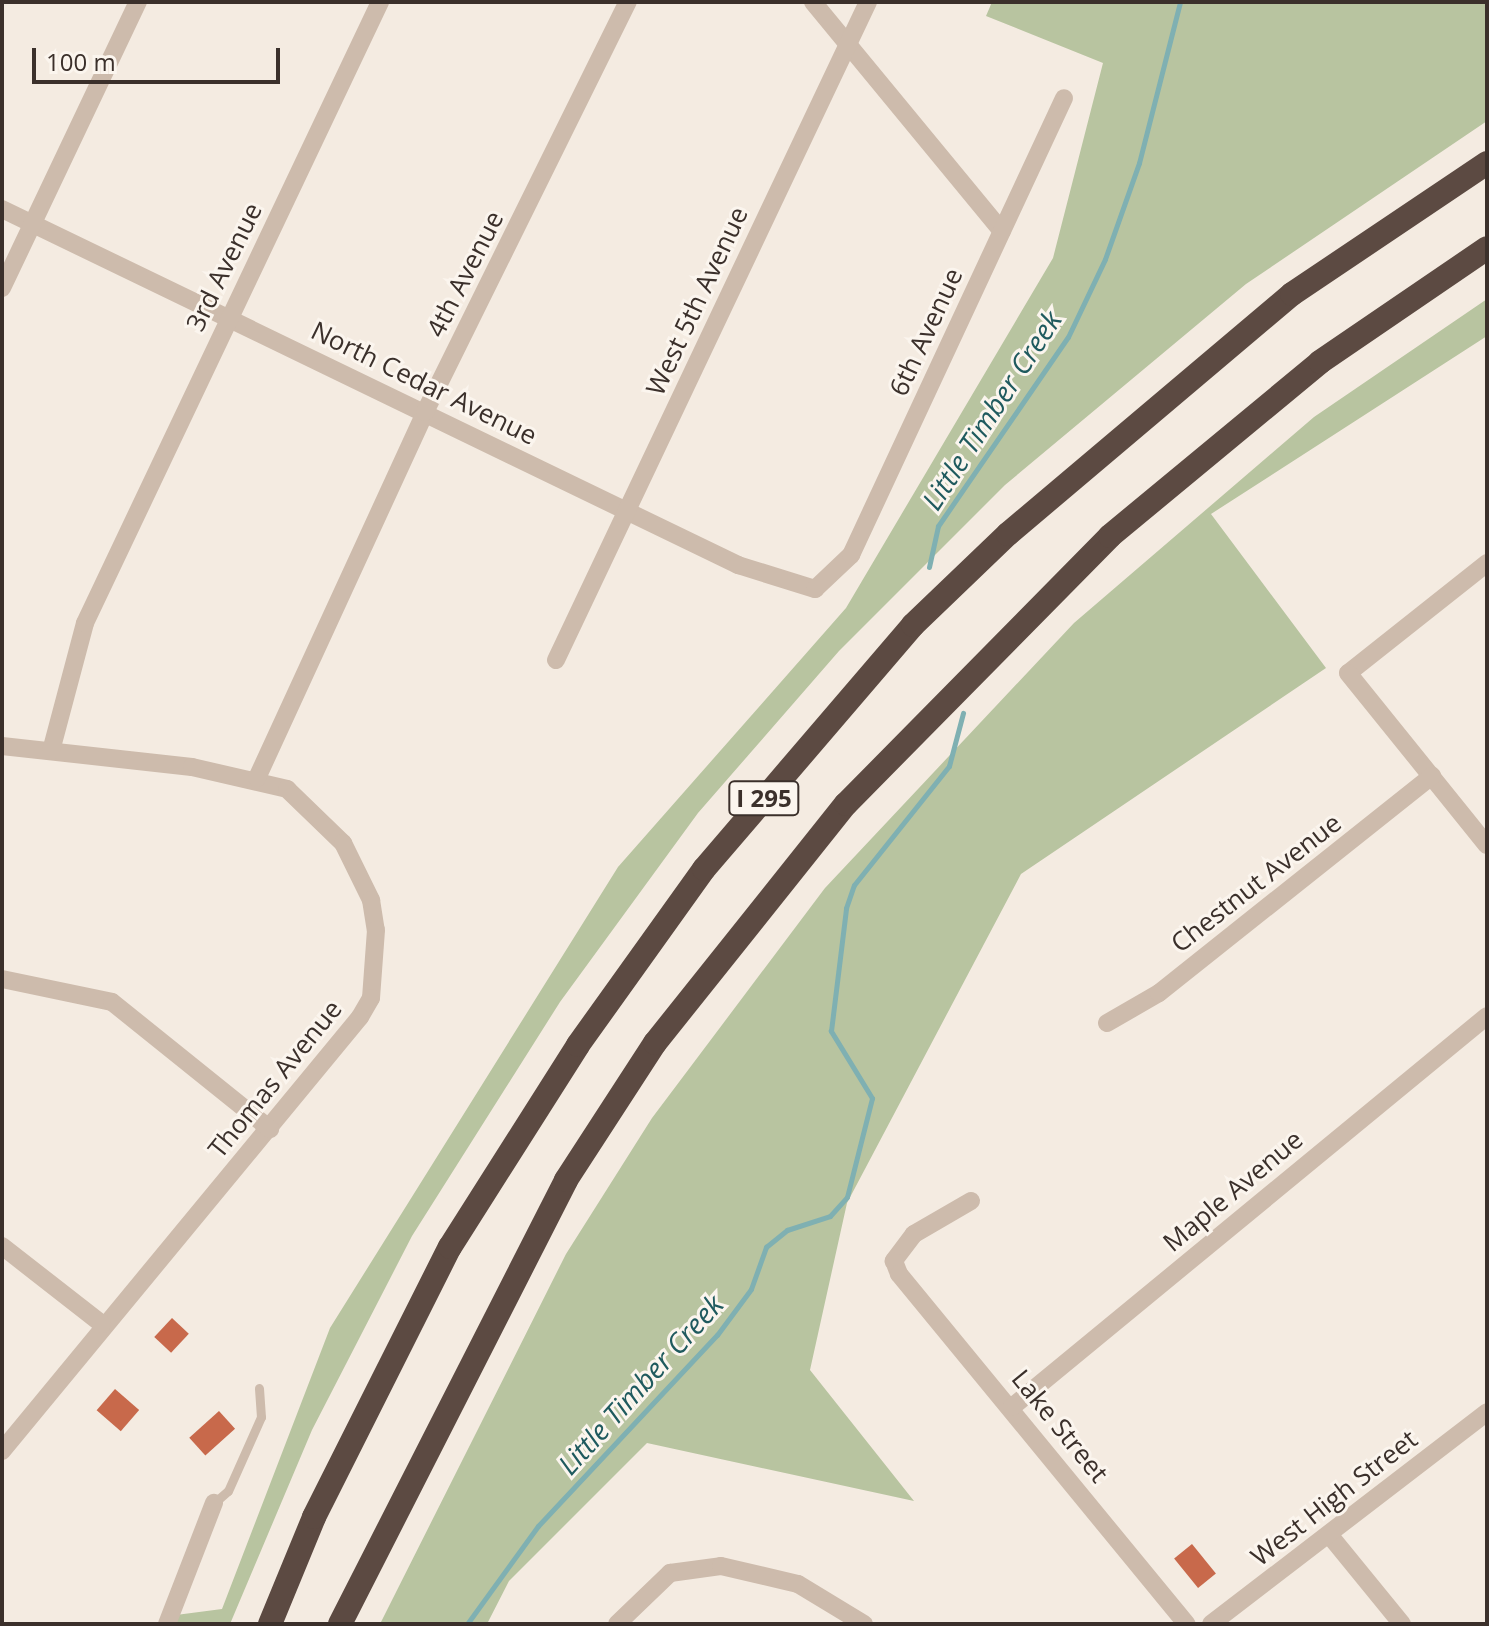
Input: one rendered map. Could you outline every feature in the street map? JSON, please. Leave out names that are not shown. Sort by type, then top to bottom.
[{"type":"highway","name":"I 295","points":[[270,1624],[334,1475],[450,1247],[578,1045],[704,869],[913,625],[1008,534],[1268,312],[1487,163]]},
{"type":"highway","name":"I 295","points":[[340,1624],[566,1180],[655,1043],[846,804],[1110,536],[1320,362],[1487,248]]},
{"type":"street","points":[[2,288],[138,2]]},
{"type":"street","name":"3rd Avenue","points":[[51,751],[69,664],[116,556],[380,2]]},
{"type":"street","name":"4th Avenue","points":[[257,778],[425,412],[628,2]]},
{"type":"street","points":[[813,2],[846,47],[1002,231]]},
{"type":"street","name":"West 5th Avenue","points":[[556,660],[571,622],[868,2]]},
{"type":"street","name":"6th Avenue","points":[[826,583],[851,555],[1064,98]]},
{"type":"street","name":"North Cedar Avenue","points":[[2,209],[626,511],[793,587],[826,583]]},
{"type":"street","points":[[1487,563],[1348,673],[1487,845]]},
{"type":"street","name":"Thomas Avenue","points":[[2,746],[257,778],[287,789],[343,843],[371,900],[376,930],[366,1008],[270,1129],[102,1324],[2,1451]]},
{"type":"street","name":"Chestnut Avenue","points":[[1107,1023],[1159,993],[1432,776]]},
{"type":"street","points":[[2,979],[112,1002],[270,1129]]},
{"type":"street","name":"Maple Avenue","points":[[1012,1407],[1487,1016]]},
{"type":"street","name":"Lake Street","points":[[971,1201],[914,1234],[894,1261],[1187,1624]]},
{"type":"street","points":[[2,1246],[102,1324]]},
{"type":"street","name":"West High Street","points":[[1211,1624],[1331,1537],[1487,1412]]},
{"type":"street","points":[[167,1624],[214,1503]]},
{"type":"street","points":[[1331,1537],[1402,1624]]},
{"type":"street","points":[[617,1624],[670,1573],[721,1566],[798,1584],[864,1624]]},
{"type":"lane","points":[[214,1503],[228,1491],[261,1417],[259,1388]]},
{"type":"green space","points":[[992,2],[1487,2],[1487,121],[1246,284],[1005,485],[839,651],[698,813],[560,1002],[412,1236],[312,1430],[230,1624],[172,1624],[176,1615],[222,1609],[330,1328],[618,867],[846,608],[1053,258],[1103,63],[986,16]]},
{"type":"green space","points":[[1487,299],[1487,336],[1211,514],[1326,668],[1021,874],[847,1203],[810,1370],[914,1501],[647,1443],[509,1581],[487,1624],[380,1624],[566,1254],[652,1118],[825,888],[1074,623],[1314,417]]},
{"type":"building","points":[[172,1318],[189,1334],[171,1353],[154,1337]]},
{"type":"building","points":[[115,1389],[139,1410],[121,1431],[97,1410]]},
{"type":"building","points":[[219,1411],[235,1429],[205,1456],[189,1438]]},
{"type":"building","points":[[1192,1544],[1216,1574],[1198,1588],[1174,1558]]},
{"type":"waterway","name":"Little Timber Creek","points":[[929,567],[938,526],[1068,337],[1105,259],[1139,163],[1180,2]]},
{"type":"waterway","name":"Little Timber Creek","points":[[467,1624],[538,1526],[717,1335],[751,1289],[766,1247],[787,1230],[830,1216],[847,1197],[872,1098],[831,1031],[846,908],[854,885],[949,766],[963,713]]}]
